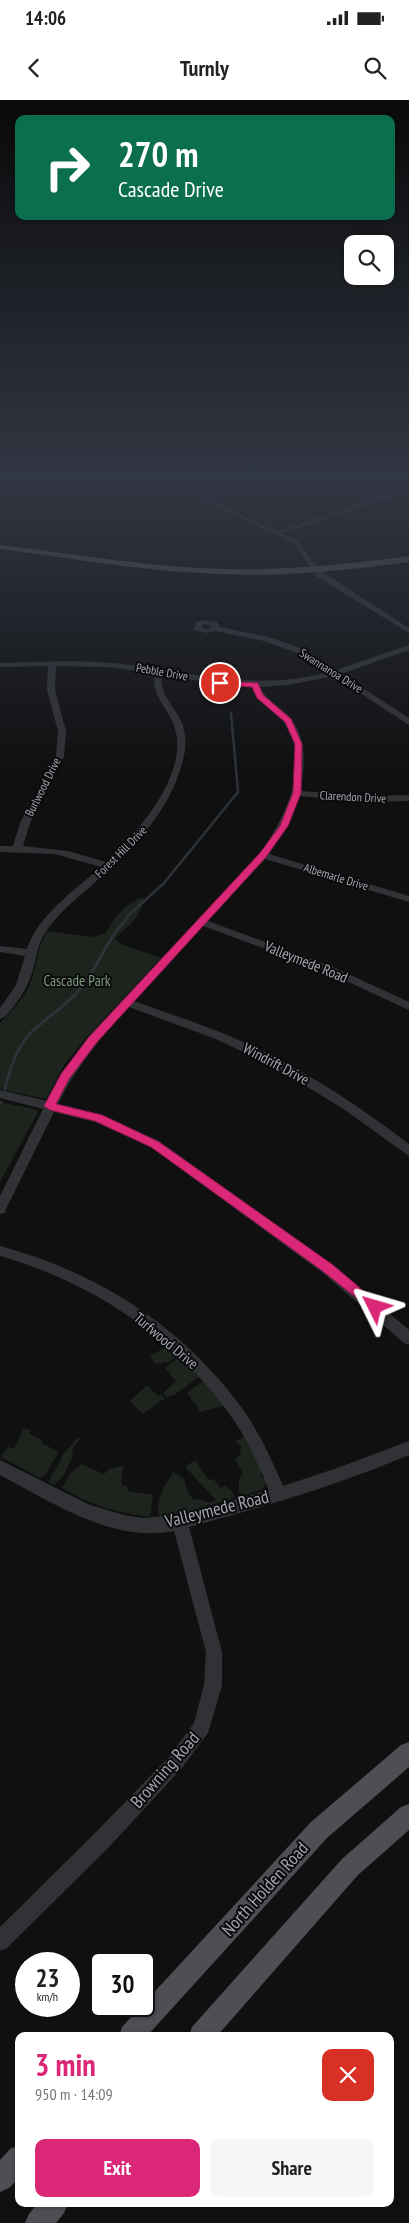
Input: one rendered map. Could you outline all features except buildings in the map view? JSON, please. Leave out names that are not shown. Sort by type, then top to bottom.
[{"type":"main road","name":"North Holden Road","points":[[135,2032],[319,1830],[409,1753]]},
{"type":"main road","points":[[205,2032],[350,1867],[409,1815]]},
{"type":"main road","points":[[0,2179],[15,2162]]},
{"type":"main road","points":[[38,2223],[51,2207]]},
{"type":"street","points":[[321,573],[352,596],[409,630]]},
{"type":"street","name":"Swannanoa Drive","points":[[216,628],[285,644],[303,652],[409,722]]},
{"type":"street","name":"Pebble Drive","points":[[0,665],[101,664],[159,671],[220,683],[255,685],[288,683],[336,672],[409,648]]},
{"type":"street","name":"Burlwood Drive","points":[[17,849],[25,822],[60,756],[62,732],[52,690],[52,664]]},
{"type":"street","name":"Forest Hill Drive","points":[[0,1014],[24,982],[30,953],[43,928],[143,832],[173,782],[179,762],[181,736],[178,723],[157,688],[159,671]]},
{"type":"street","points":[[0,1209],[65,1077],[93,1039],[129,1003],[263,855],[284,826],[297,793],[298,744],[294,730],[288,721],[260,696],[255,685]]},
{"type":"street","name":"Clarendon Drive","points":[[297,793],[371,799],[409,798]]},
{"type":"street","points":[[0,849],[50,849],[73,853],[108,866]]},
{"type":"street","name":"Albemarle Drive","points":[[263,855],[409,899]]},
{"type":"street","name":"Valleymede Road","points":[[202,922],[329,969],[409,1006]]},
{"type":"street","points":[[0,949],[30,953]]},
{"type":"street","name":"Windrift Drive","points":[[129,1003],[212,1034],[271,1060],[342,1102],[409,1150]]},
{"type":"street","points":[[0,1094],[98,1118],[155,1144],[328,1269],[409,1338]]},
{"type":"street","name":"Turfwood Drive","points":[[0,1251],[18,1254],[90,1284],[166,1339],[200,1369],[239,1417],[279,1494]]},
{"type":"street","name":"Valleymede Road","points":[[0,1467],[84,1512],[109,1520],[144,1526],[180,1522],[279,1494],[409,1448]]},
{"type":"street","name":"Browning Road","points":[[0,1940],[102,1840],[168,1770],[202,1727],[213,1685],[214,1652],[180,1522]]},
{"type":"green space","name":"Cascade Park","points":[[144,897],[137,916],[115,939],[123,945],[161,958],[86,1038],[64,1065],[46,1099],[0,1089],[0,1023],[28,988],[39,949],[48,931],[92,937],[106,933],[121,911],[131,903]]},
{"type":"green space","points":[[0,1102],[39,1110],[0,1182]]},
{"type":"green space","points":[[168,1346],[179,1354],[169,1362],[155,1364],[150,1356]]},
{"type":"green space","points":[[180,1356],[199,1377],[174,1395],[167,1397],[163,1393],[176,1381],[165,1368]]},
{"type":"green space","points":[[203,1381],[227,1406],[219,1406],[198,1412],[198,1408],[187,1393]]},
{"type":"green space","points":[[147,1385],[158,1396],[161,1394],[165,1398],[143,1414],[130,1401]]},
{"type":"green space","points":[[24,1428],[31,1430],[29,1433],[42,1440],[41,1443],[59,1452],[45,1475],[40,1478],[1,1457],[8,1447],[14,1449]]},
{"type":"green space","points":[[246,1436],[264,1472],[260,1474],[263,1479],[266,1478],[267,1482],[263,1489],[244,1496],[239,1492],[239,1479],[243,1473],[235,1460],[240,1454],[241,1446],[235,1441]]},
{"type":"green space","points":[[77,1438],[80,1439],[72,1449],[73,1455],[64,1475],[54,1485],[48,1482],[65,1452]]},
{"type":"green space","points":[[195,1460],[208,1479],[214,1480],[221,1488],[225,1485],[234,1494],[234,1498],[190,1512],[160,1517],[158,1511],[159,1499],[173,1472],[184,1479],[188,1493],[194,1500],[200,1499],[209,1503],[215,1501],[185,1467]]},
{"type":"green space","points":[[81,1464],[104,1474],[109,1469],[123,1466],[121,1481],[123,1486],[127,1486],[128,1491],[153,1495],[150,1517],[105,1507],[83,1499],[62,1488],[71,1473]]},
{"type":"waterway","points":[[120,927],[129,915],[164,883],[238,792],[231,713]]},
{"type":"waterway","points":[[5,1089],[14,1061],[28,1036],[69,1001],[82,987],[121,925]]},
{"type":"route","points":[[220,683],[255,685],[266,703],[281,714],[294,730],[298,744],[299,782],[297,793],[284,826],[263,855],[129,1003],[93,1039],[65,1077],[50,1106],[98,1118],[155,1144],[233,1198],[328,1269],[375,1307]]}]
